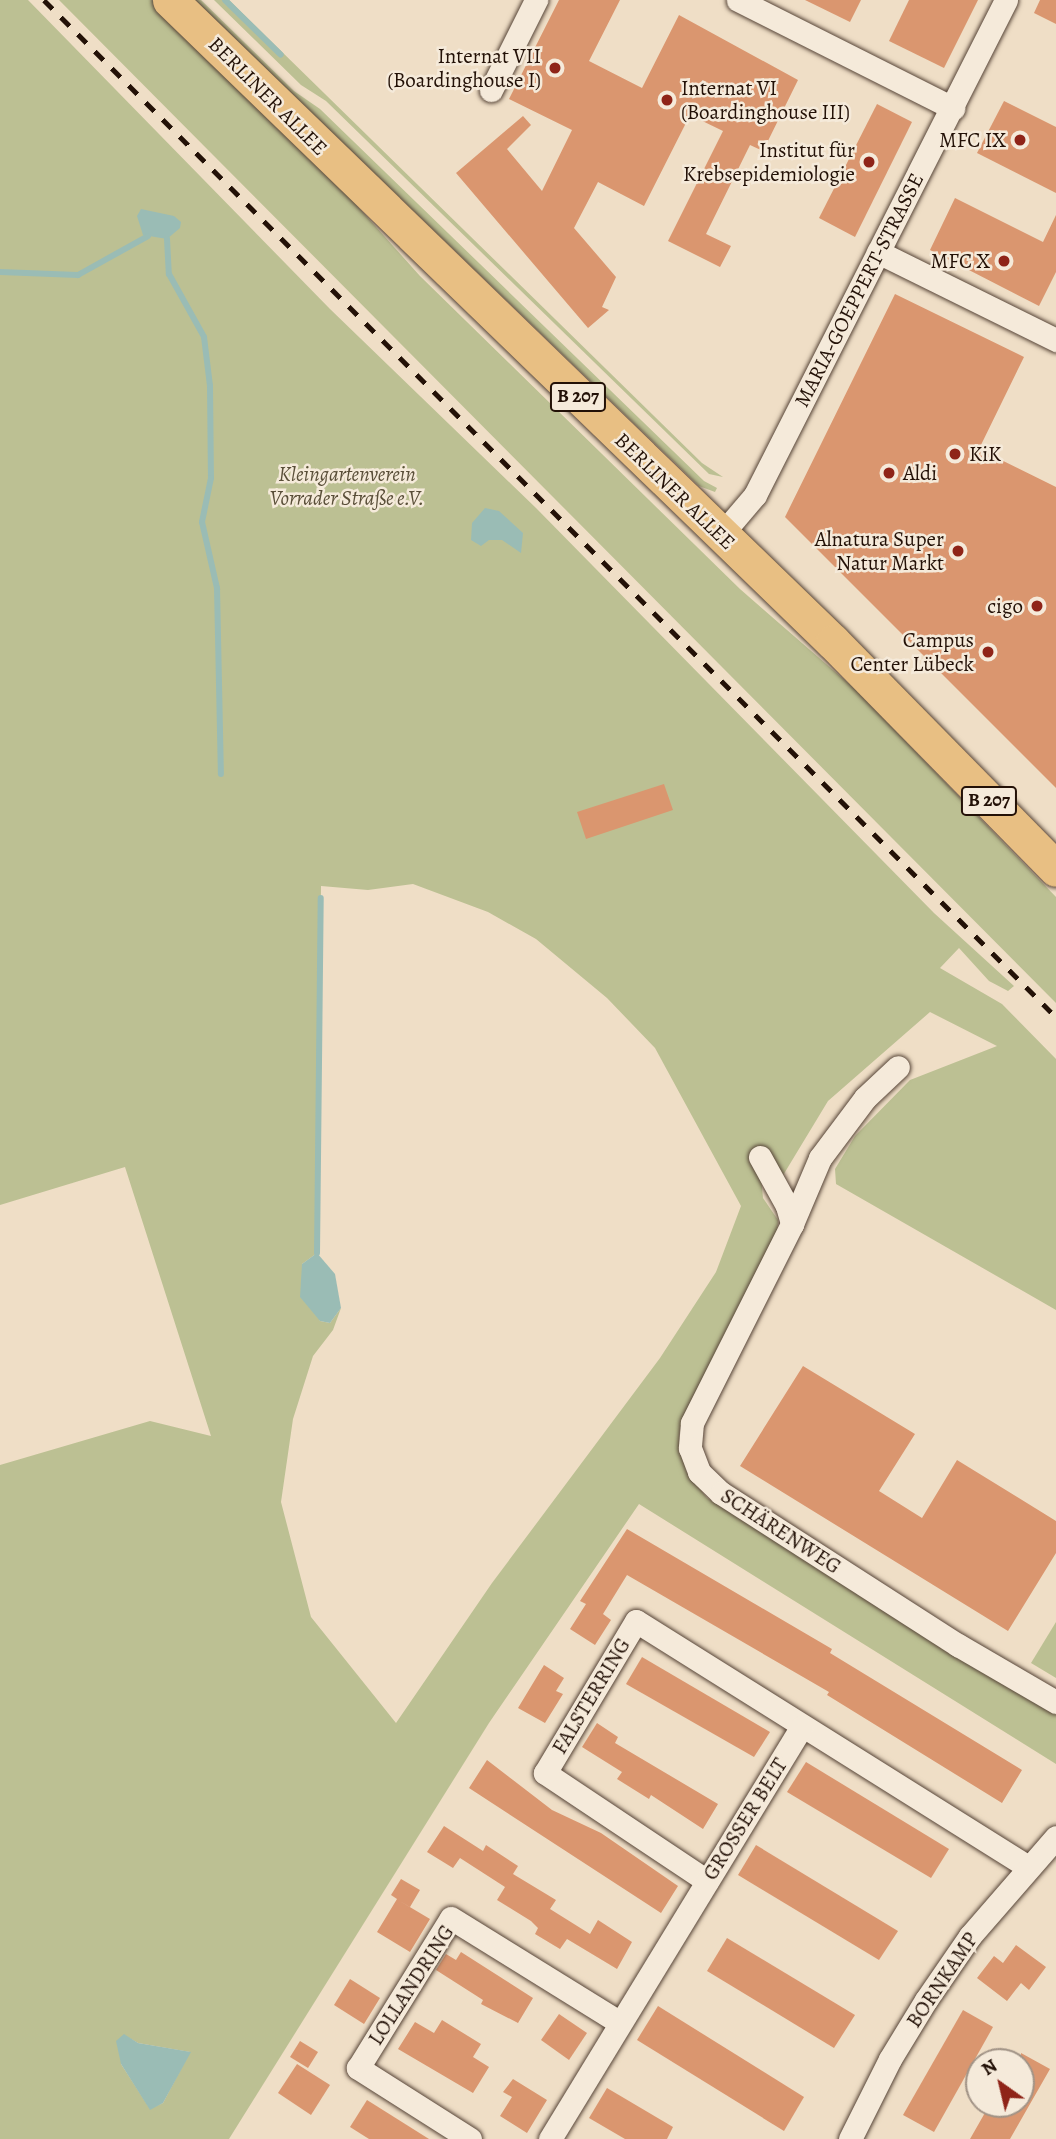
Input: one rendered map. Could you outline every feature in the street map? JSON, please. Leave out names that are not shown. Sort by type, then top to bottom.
[{"type":"main road","name":"BERLINER ALLEE","points":[[170,0],[833,642],[1056,869]]},
{"type":"street","points":[[491,90],[536,0]]},
{"type":"street","points":[[738,0],[953,108]]},
{"type":"street","name":"MARIA-GOEPPERT-STRASSE","points":[[721,535],[755,495],[1006,0]]},
{"type":"street","points":[[878,252],[1056,340]]},
{"type":"street","name":"SCHÄRENWEG","points":[[898,1067],[865,1098],[820,1158],[792,1224],[692,1423],[690,1448],[699,1472],[721,1493],[958,1645],[1056,1702]]},
{"type":"street","points":[[760,1157],[787,1206],[792,1224]]},
{"type":"street","name":"FALSTERRING","points":[[707,1881],[545,1773],[636,1621],[801,1727]]},
{"type":"street","points":[[801,1727],[1028,1867]]},
{"type":"street","name":"GROSSER BELT","points":[[550,2139],[801,1727]]},
{"type":"street","name":"BORNKAMP","points":[[850,2139],[926,2000],[1028,1867],[1056,1837]]},
{"type":"street","name":"LOLLANDRING","points":[[470,2139],[358,2068],[451,1917],[619,2022]]},
{"type":"green space","name":"Kleingartenverein Vorrader Straße e.V.","points":[[0,0],[28,0],[330,309],[536,508],[934,913],[1014,986],[1008,991],[989,981],[959,948],[940,968],[1002,1004],[1056,1059],[1056,1310],[836,1184],[835,1169],[855,1136],[910,1080],[997,1046],[930,1012],[828,1101],[782,1177],[760,1167],[763,1198],[778,1220],[777,1241],[683,1417],[679,1435],[686,1471],[707,1498],[1056,1713],[1056,1764],[639,1504],[489,1723],[229,2139],[0,2139],[0,1465],[150,1421],[211,1436],[125,1167],[0,1205]],"holes":[[[413,884],[488,912],[536,939],[607,998],[655,1048],[741,1206],[716,1272],[660,1358],[492,1583],[396,1723],[311,1617],[281,1502],[293,1419],[313,1356],[333,1330],[341,1308],[330,1323],[320,1321],[302,1264],[317,1253],[321,886],[368,890]],[[124,2035],[138,2043],[190,2052],[163,2103],[150,2109],[121,2064]]]},
{"type":"green space","points":[[59,0],[152,0],[316,160],[420,276],[740,589],[856,690],[1056,897],[1056,1003]]},
{"type":"green space","points":[[195,0],[201,0],[294,91],[320,109],[704,481],[717,488],[715,492],[699,486]]},
{"type":"green space","points":[[214,0],[229,0],[702,463],[723,477],[709,474],[326,101],[301,85]]},
{"type":"green space","points":[[1056,1622],[1056,1678],[1031,1663]]},
{"type":"water","points":[[141,209],[174,216],[181,222],[180,228],[167,239],[143,235],[137,216]]},
{"type":"water","points":[[485,508],[499,511],[523,533],[521,553],[502,540],[489,540],[481,546],[471,540],[472,523]]},
{"type":"water","points":[[317,1253],[335,1274],[341,1308],[330,1323],[320,1321],[300,1297],[302,1264]]},
{"type":"water","points":[[124,2034],[138,2043],[191,2052],[163,2103],[150,2110],[121,2064],[116,2041]]},
{"type":"building","points":[[559,0],[620,0],[589,61],[642,88],[679,15],[798,80],[763,151],[750,145],[706,234],[731,246],[720,267],[668,241],[723,131],[690,115],[644,206],[598,182],[574,228],[616,277],[602,307],[609,310],[588,328],[456,173],[523,116],[531,125],[507,149],[542,191],[572,130],[509,99]]},
{"type":"building","points":[[805,0],[861,0],[850,22]]},
{"type":"building","points":[[909,0],[978,0],[944,68],[889,41]]},
{"type":"building","points":[[1040,0],[1056,0],[1056,24],[1034,13]]},
{"type":"building","name":"MFC IX","points":[[1004,101],[1056,127],[1056,193],[977,153]]},
{"type":"building","name":"Institut für Krebsepidemiologie","points":[[877,104],[912,122],[855,237],[819,218]]},
{"type":"building","name":"MFC X","points":[[955,198],[1043,242],[1056,215],[1056,272],[1039,306],[930,250]]},
{"type":"building","name":"Campus Center Lübeck","points":[[895,294],[1024,357],[979,449],[1056,487],[1056,788],[785,517]]},
{"type":"building","points":[[664,784],[673,810],[586,839],[577,812]]},
{"type":"building","points":[[803,1366],[915,1434],[879,1491],[922,1518],[957,1460],[1056,1521],[1056,1553],[1008,1631],[740,1466]]},
{"type":"building","points":[[627,1529],[832,1649],[830,1653],[1022,1770],[1002,1803],[827,1695],[829,1692],[627,1575],[603,1614],[611,1620],[595,1645],[570,1629],[586,1604],[580,1601]]},
{"type":"building","points":[[642,1657],[770,1732],[754,1757],[626,1684]]},
{"type":"building","points":[[544,1665],[564,1678],[556,1691],[563,1694],[545,1723],[518,1708]]},
{"type":"building","points":[[597,1723],[618,1737],[615,1743],[718,1804],[703,1829],[651,1795],[649,1799],[617,1779],[622,1772],[582,1747]]},
{"type":"building","points":[[487,1760],[552,1810],[601,1833],[678,1886],[661,1913],[469,1788]]},
{"type":"building","points":[[806,1762],[949,1849],[931,1878],[787,1792]]},
{"type":"building","points":[[444,1826],[483,1851],[486,1845],[518,1866],[513,1874],[556,1900],[550,1909],[590,1934],[598,1920],[632,1942],[617,1969],[567,1939],[560,1949],[535,1934],[538,1928],[531,1921],[497,1900],[505,1887],[460,1858],[453,1868],[427,1852]]},
{"type":"building","points":[[756,1845],[898,1931],[879,1960],[738,1875]]},
{"type":"building","points":[[401,1879],[420,1890],[410,1907],[398,1900],[430,1919],[410,1952],[377,1932],[397,1899],[391,1895]]},
{"type":"building","points":[[727,1938],[855,2015],[834,2048],[707,1971]]},
{"type":"building","points":[[1016,1945],[1046,1967],[1029,1990],[1021,1983],[1007,2001],[977,1978],[994,1956],[1003,1963]]},
{"type":"building","points":[[461,1952],[533,1998],[518,2023],[481,2004],[483,2000],[436,1970],[446,1954],[456,1960]]},
{"type":"building","points":[[350,1979],[380,1998],[364,2024],[334,2005]]},
{"type":"building","points":[[658,2006],[804,2097],[784,2131],[637,2040]]},
{"type":"building","points":[[963,2010],[993,2027],[981,2048],[965,2048],[965,2077],[934,2132],[903,2115]]},
{"type":"building","points":[[559,2014],[587,2033],[569,2060],[541,2040]]},
{"type":"building","points":[[442,2020],[481,2044],[473,2057],[489,2067],[473,2093],[398,2049],[415,2022],[434,2033]]},
{"type":"building","points":[[300,2041],[318,2052],[308,2068],[290,2057]]},
{"type":"building","points":[[1035,2061],[1050,2069],[1035,2095]]},
{"type":"building","points":[[297,2064],[330,2085],[311,2115],[278,2093]]},
{"type":"building","points":[[513,2079],[547,2100],[527,2133],[500,2116],[512,2097],[503,2092]]},
{"type":"building","points":[[607,2088],[673,2127],[667,2139],[625,2139],[589,2118]]},
{"type":"building","points":[[367,2100],[429,2139],[369,2139],[350,2127]]},
{"type":"building","points":[[982,2118],[1022,2118],[1010,2139],[970,2139]]},
{"type":"waterway","points":[[225,0],[281,55]]},
{"type":"waterway","points":[[0,272],[78,275],[148,236]]},
{"type":"waterway","points":[[167,239],[169,274],[204,337],[210,386],[211,478],[202,522],[217,588],[221,774]]},
{"type":"waterway","points":[[317,1253],[321,898]]},
{"type":"railway","points":[[44,0],[1056,1017]]},
{"type":"place","name":"Internat VII (Boardinghouse I)","points":[[555,68]]},
{"type":"place","name":"Internat VI (Boardinghouse III)","points":[[667,100]]},
{"type":"place","name":"MFC IX","points":[[1020,140]]},
{"type":"place","name":"Institut für Krebsepidemiologie","points":[[869,162]]},
{"type":"place","name":"MFC X","points":[[1004,261]]},
{"type":"place","name":"KiK","points":[[955,454]]},
{"type":"place","name":"Aldi","points":[[889,473]]},
{"type":"place","name":"Alnatura Super Natur Markt","points":[[958,551]]},
{"type":"place","name":"cigo","points":[[1037,606]]},
{"type":"place","name":"Campus Center Lübeck","points":[[988,652]]}]
